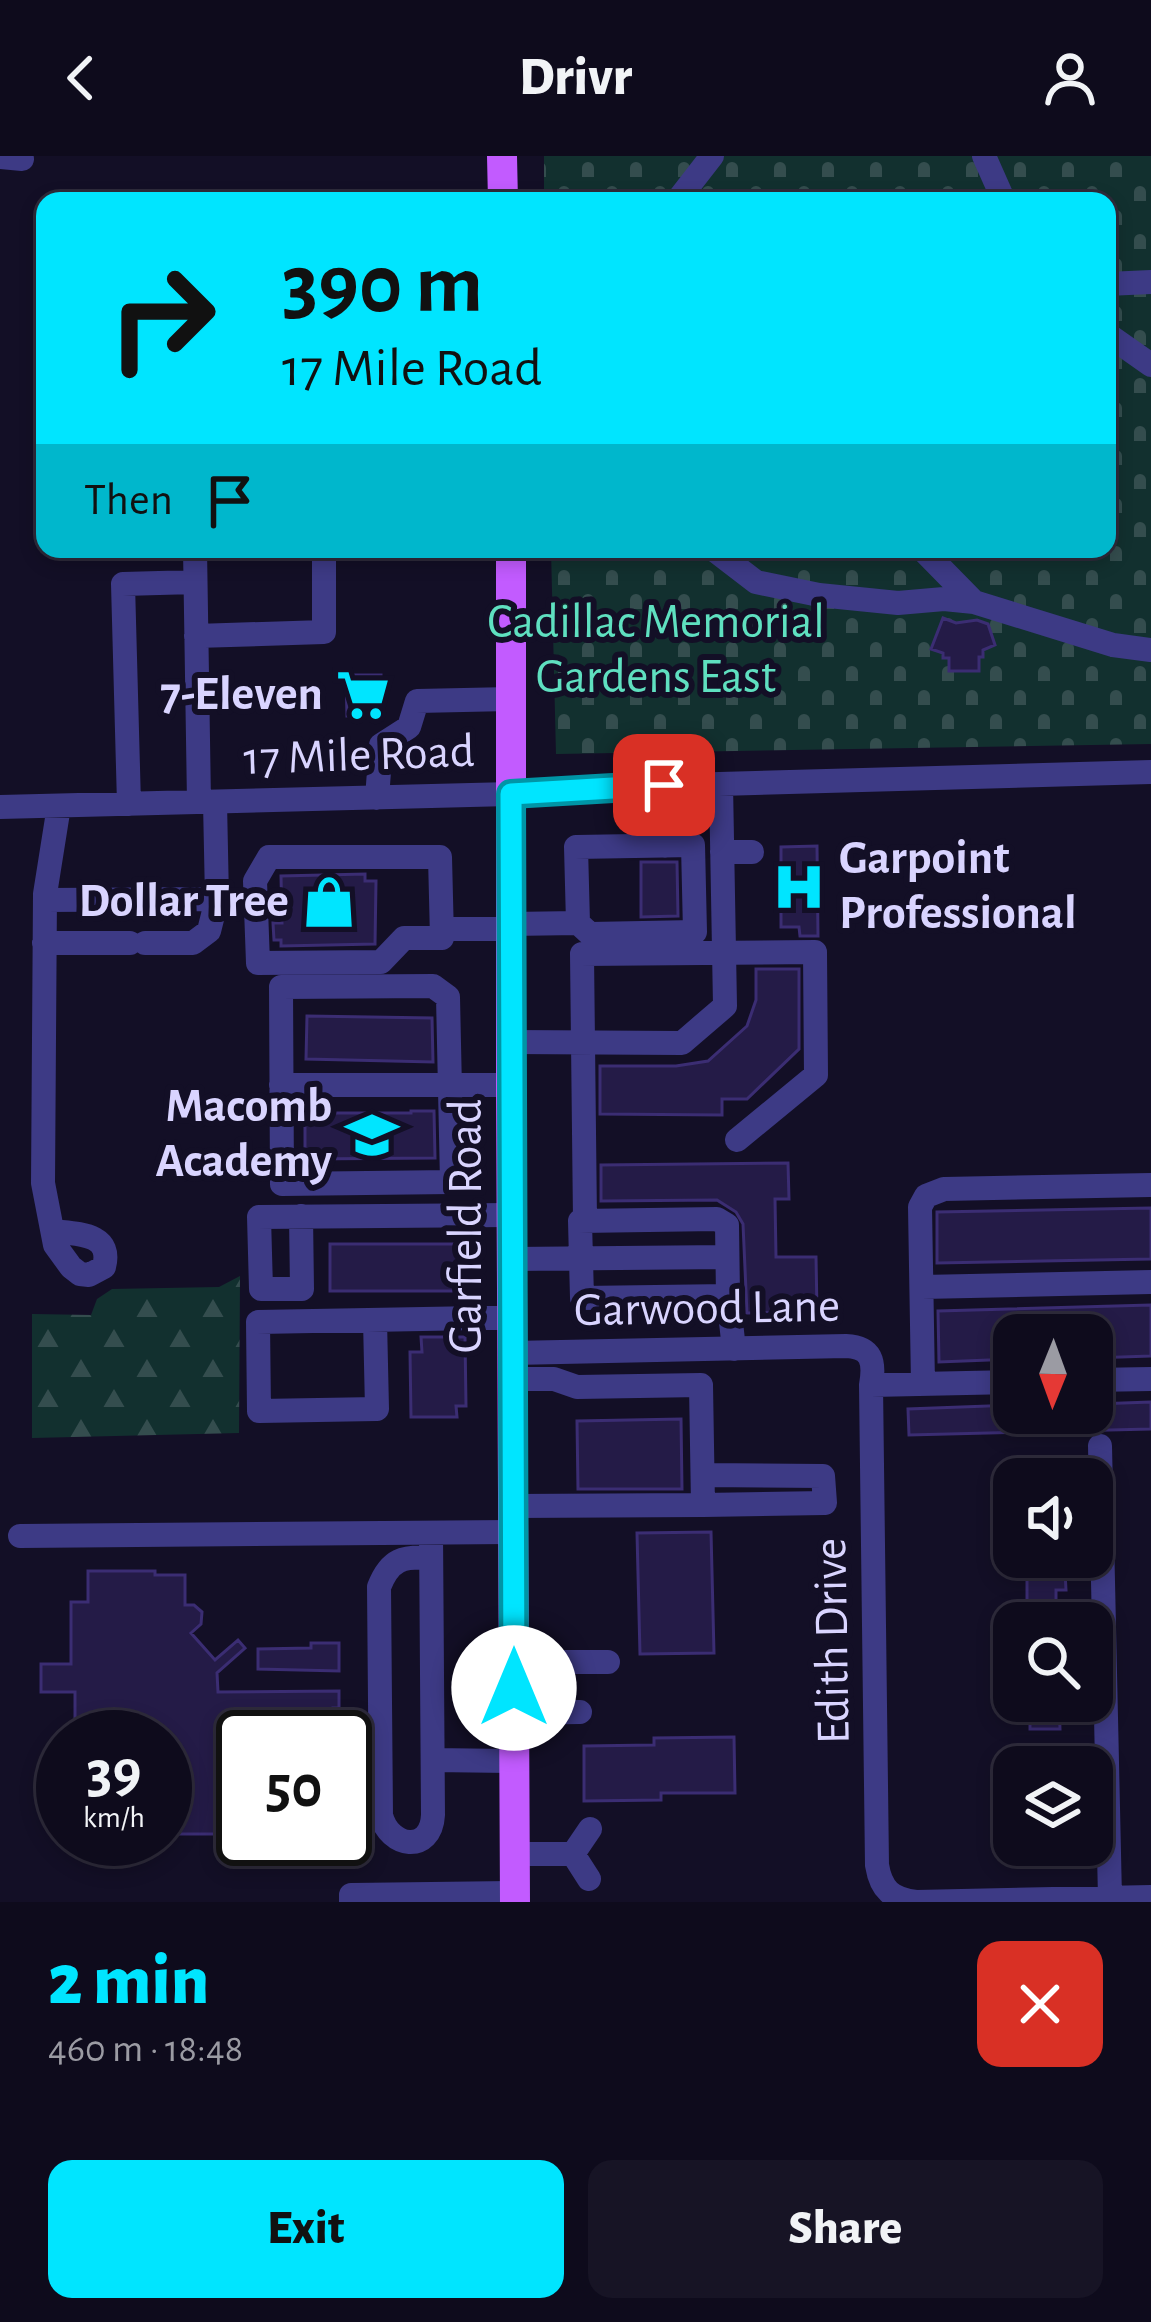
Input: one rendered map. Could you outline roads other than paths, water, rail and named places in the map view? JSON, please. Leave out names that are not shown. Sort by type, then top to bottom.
[{"type":"main road","points":[[502,156],[503,192]]},
{"type":"main road","name":"Garfield Road","points":[[511,558],[515,1897]]},
{"type":"street","points":[[684,192],[712,156]]},
{"type":"street","points":[[984,156],[1000,192]]},
{"type":"street","points":[[1116,284],[1151,282]]},
{"type":"street","points":[[1116,340],[1151,365]]},
{"type":"street","points":[[44,943],[194,943],[209,932],[217,899],[196,636],[195,558]]},
{"type":"street","points":[[196,636],[324,632],[324,558]]},
{"type":"street","points":[[725,558],[757,582],[818,595],[898,603],[974,602],[1113,645],[1151,650]]},
{"type":"street","points":[[931,558],[974,602]]},
{"type":"street","points":[[129,804],[123,584],[195,582]]},
{"type":"street","points":[[376,798],[381,745],[409,728],[417,700],[512,699]]},
{"type":"street","name":"17 Mile Road","points":[[0,807],[1151,772]]},
{"type":"street","points":[[511,1042],[682,1043],[725,1006],[721,784]]},
{"type":"street","points":[[664,785],[665,846]]},
{"type":"street","points":[[52,1231],[43,1183],[44,943],[45,900],[59,806]]},
{"type":"street","points":[[442,929],[578,923],[590,934],[694,932],[693,845],[576,847],[578,923]]},
{"type":"street","points":[[722,852],[752,852]]},
{"type":"street","points":[[269,857],[440,857],[442,929],[442,938],[404,938],[380,962],[258,963],[255,881],[269,857]]},
{"type":"street","points":[[45,900],[217,899]]},
{"type":"street","points":[[585,1220],[582,954],[815,952],[816,1075],[737,1140]]},
{"type":"street","points":[[433,986],[448,997],[452,1182],[282,1184],[281,1085],[281,988],[433,986]]},
{"type":"street","points":[[281,1085],[511,1084]]},
{"type":"street","points":[[923,1384],[920,1207],[926,1196],[944,1189],[1151,1185]]},
{"type":"street","points":[[301,1216],[512,1215]]},
{"type":"street","points":[[728,1296],[582,1298],[580,1221],[717,1220],[727,1226],[734,1349]]},
{"type":"street","points":[[512,1259],[727,1258]]},
{"type":"street","points":[[922,1287],[1151,1282]]},
{"type":"street","points":[[375,1320],[377,1409],[260,1411],[258,1322],[375,1320],[512,1318]]},
{"type":"street","name":"Garwood Lane","points":[[513,1366],[734,1349],[860,1347],[872,1360],[871,1385]]},
{"type":"street","points":[[513,1366],[577,1387],[701,1385],[703,1505]]},
{"type":"street","points":[[1113,1379],[1151,1378]]},
{"type":"street","points":[[871,1385],[993,1382]]},
{"type":"street","name":"Edith Drive","points":[[871,1385],[877,1865],[881,1883],[890,1894],[916,1902],[1110,1898]]},
{"type":"street","points":[[1100,1447],[1110,1898],[1151,1897]]},
{"type":"street","points":[[431,1545],[433,1828],[427,1836],[404,1842],[384,1828],[381,1814],[379,1587],[391,1566],[431,1545],[513,1519],[703,1505],[825,1503],[823,1476],[703,1475]]},
{"type":"street","points":[[20,1536],[431,1545]]},
{"type":"street","points":[[513,1662],[608,1663]]},
{"type":"street","points":[[514,1713],[580,1712]]},
{"type":"street","points":[[433,1760],[514,1761]]},
{"type":"street","points":[[572,1854],[590,1829]]},
{"type":"street","points":[[515,1855],[572,1854]]},
{"type":"street","points":[[572,1854],[589,1879]]},
{"type":"street","points":[[351,1902],[351,1895],[515,1897]]},
{"type":"place","name":"7-Eleven","points":[[363,695]]},
{"type":"place","name":"Garpoint Professional","points":[[799,887]]},
{"type":"place","name":"Dollar Tree","points":[[329,902]]},
{"type":"place","name":"Macomb Academy","points":[[372,1135]]},
{"type":"park label","name":"Cadillac Memorial Gardens East","points":[[656,650]]}]
